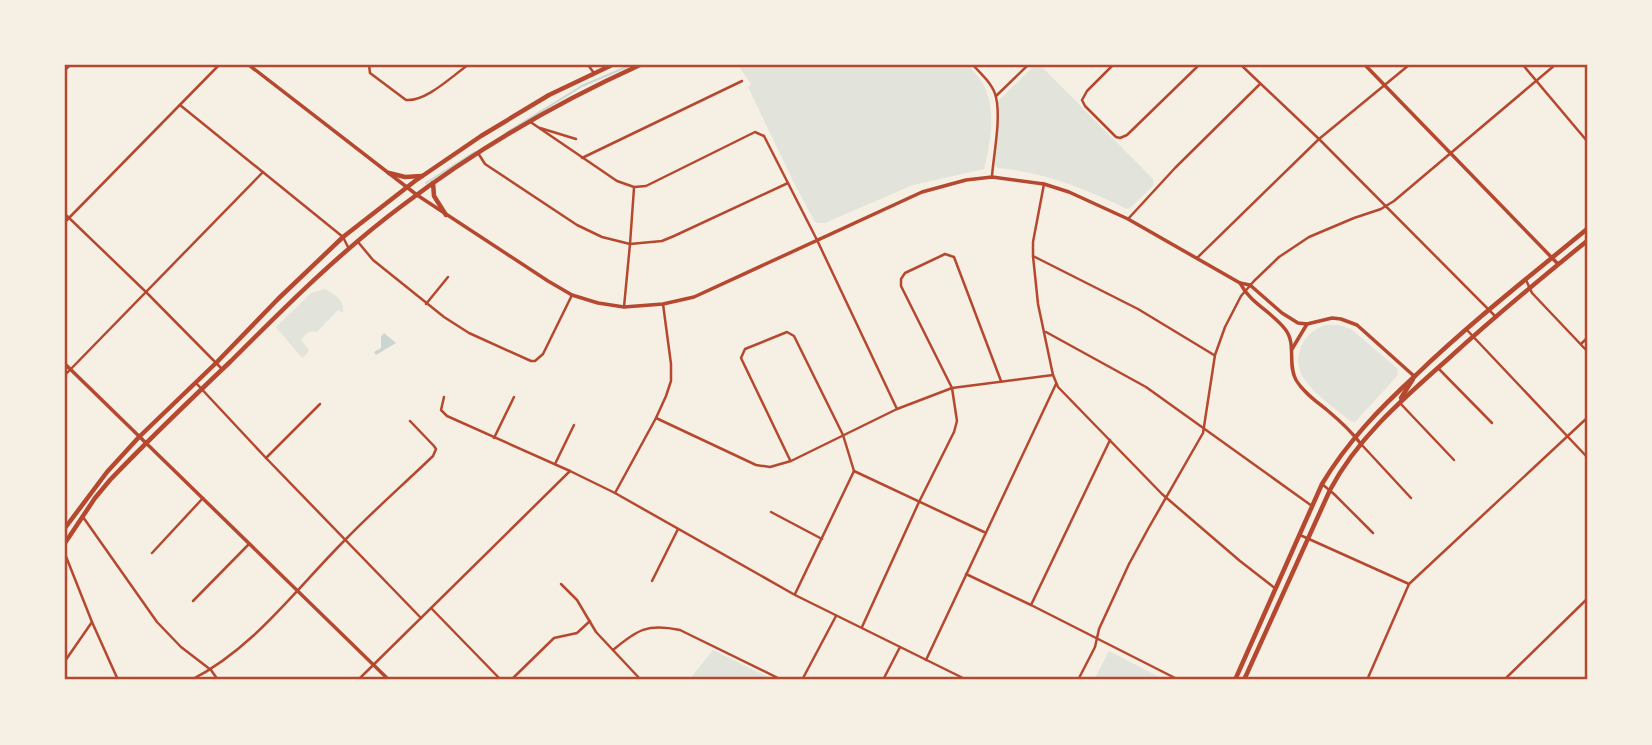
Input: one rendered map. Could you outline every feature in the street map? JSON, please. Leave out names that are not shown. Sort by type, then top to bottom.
[{"type":"main road","points":[[65,528],[107,472],[139,438],[343,237],[481,136],[549,94],[612,65]]},
{"type":"main road","points":[[65,543],[110,480],[322,271],[417,195],[478,153],[591,87],[640,65]]},
{"type":"main road","points":[[389,173],[405,177],[423,176]]},
{"type":"main road","points":[[433,183],[434,196],[446,215]]},
{"type":"main road","points":[[1236,680],[1322,484],[1355,436],[1386,402],[1466,329],[1587,229]]},
{"type":"main road","points":[[1244,680],[1330,490],[1346,463],[1399,402],[1587,241]]},
{"type":"main road","points":[[1399,402],[1415,376]]},
{"type":"street","points":[[65,70],[70,65]]},
{"type":"street","points":[[65,222],[219,65]]},
{"type":"street","points":[[249,65],[446,215],[572,295],[598,303],[624,307],[663,304],[704,293],[922,192],[957,182],[992,177],[1044,184],[1069,192],[1128,219],[1240,283],[1250,285],[1287,317],[1298,323],[1307,324],[1332,318],[1351,322],[1362,328],[1415,376]]},
{"type":"street","points":[[255,69],[262,65]]},
{"type":"street","points":[[369,65],[370,73],[406,100],[422,97],[468,65]]},
{"type":"street","points":[[588,65],[594,73]]},
{"type":"street","points":[[973,65],[988,81],[996,96],[998,117],[992,177]]},
{"type":"street","points":[[996,96],[1028,65]]},
{"type":"street","points":[[1113,65],[1087,91],[1082,100],[1116,137],[1122,138],[1199,65]]},
{"type":"street","points":[[1241,65],[1319,139],[1496,317]]},
{"type":"street","points":[[1364,65],[1559,264]]},
{"type":"street","points":[[1197,258],[1319,139],[1409,65]]},
{"type":"street","points":[[1523,65],[1587,141]]},
{"type":"street","points":[[1078,680],[1095,647],[1096,639],[1129,564],[1205,429],[1215,355],[1233,311],[1250,285],[1279,257],[1309,237],[1386,206],[1555,65]]},
{"type":"street","points":[[582,158],[743,81]]},
{"type":"street","points":[[1128,219],[1261,83]]},
{"type":"street","points":[[180,106],[343,237],[349,249]]},
{"type":"street","points":[[529,121],[617,181],[634,187],[646,186],[755,132],[764,136],[897,409]]},
{"type":"street","points":[[537,127],[576,139]]},
{"type":"street","points":[[478,153],[485,163],[577,225],[603,237],[630,244],[662,241],[788,183]]},
{"type":"street","points":[[65,375],[263,172]]},
{"type":"street","points":[[1044,184],[1033,242],[1033,256],[1038,304],[1056,384],[1166,498],[1276,589]]},
{"type":"street","points":[[624,307],[634,187]]},
{"type":"street","points":[[65,214],[222,369]]},
{"type":"street","points":[[358,242],[373,260],[444,317],[469,332],[531,361],[543,354],[572,295]]},
{"type":"street","points":[[862,627],[956,427],[952,388],[901,286],[905,273],[946,254],[951,255],[1001,381]]},
{"type":"street","points":[[1033,256],[1139,309],[1215,355]]},
{"type":"street","points":[[426,304],[448,277]]},
{"type":"street","points":[[1525,279],[1532,293],[1587,351]]},
{"type":"street","points":[[1240,283],[1245,292],[1284,327],[1290,337],[1292,370],[1298,384],[1355,436],[1412,498]]},
{"type":"street","points":[[615,493],[656,418],[671,382],[670,351],[663,304]]},
{"type":"street","points":[[1292,350],[1307,324]]},
{"type":"street","points":[[1466,329],[1587,457]]},
{"type":"street","points":[[1045,332],[1133,379],[1312,506]]},
{"type":"street","points":[[791,461],[741,361],[744,349],[784,333],[792,334],[843,435],[854,471],[794,595]]},
{"type":"street","points":[[1581,344],[1587,338]]},
{"type":"street","points":[[65,364],[389,680]]},
{"type":"street","points":[[1438,368],[1492,423]]},
{"type":"street","points":[[656,418],[756,465],[770,467],[791,461],[897,409],[952,388],[1053,375]]},
{"type":"street","points":[[196,383],[421,618]]},
{"type":"street","points":[[926,660],[1056,384]]},
{"type":"street","points":[[444,397],[441,410],[447,416],[615,493],[794,595],[965,680]]},
{"type":"street","points":[[494,438],[514,397]]},
{"type":"street","points":[[1399,402],[1454,460]]},
{"type":"street","points":[[266,457],[320,404]]},
{"type":"street","points":[[1367,680],[1409,584],[1587,418]]},
{"type":"street","points":[[191,680],[211,670],[255,634],[345,540],[433,456],[436,449],[410,421]]},
{"type":"street","points":[[555,464],[574,425]]},
{"type":"street","points":[[1031,605],[1110,440]]},
{"type":"street","points":[[358,680],[570,471]]},
{"type":"street","points":[[854,471],[985,533]]},
{"type":"street","points":[[1322,484],[1373,533]]},
{"type":"street","points":[[152,553],[203,498]]},
{"type":"street","points":[[771,512],[822,539]]},
{"type":"street","points":[[82,516],[157,622],[181,647],[211,670],[218,680]]},
{"type":"street","points":[[652,581],[678,529]]},
{"type":"street","points":[[1299,535],[1409,584]]},
{"type":"street","points":[[193,601],[249,544]]},
{"type":"street","points":[[65,554],[118,680]]},
{"type":"street","points":[[966,574],[1179,680]]},
{"type":"street","points":[[561,584],[577,600],[596,632],[641,680]]},
{"type":"street","points":[[1504,680],[1587,599]]},
{"type":"street","points":[[431,608],[501,680]]},
{"type":"street","points":[[802,680],[835,616]]},
{"type":"street","points":[[511,680],[554,638],[577,633],[590,621]]},
{"type":"street","points":[[65,661],[92,622]]},
{"type":"street","points":[[613,650],[640,630],[669,628],[680,630],[782,680]]},
{"type":"street","points":[[883,680],[900,647]]},
{"type":"shaded area","points":[[738,65],[968,65],[982,82],[990,103],[990,136],[984,169],[913,185],[825,223],[815,222],[748,87],[751,84]]},
{"type":"shaded area","points":[[1035,65],[1040,65],[1153,179],[1154,185],[1130,208],[1064,182],[995,166],[998,101]]},
{"type":"shaded area","points":[[325,289],[341,301],[343,313],[338,310],[317,332],[304,336],[301,340],[309,350],[302,358],[276,327],[311,293]]},
{"type":"shaded area","points":[[1325,325],[1339,325],[1351,329],[1398,369],[1397,376],[1355,422],[1350,421],[1315,392],[1301,373],[1299,353],[1305,339]]},
{"type":"shaded area","points":[[384,333],[396,343],[376,355],[374,352],[381,348],[381,337]]},
{"type":"shaded area","points":[[713,650],[768,677],[766,680],[689,680]]},
{"type":"shaded area","points":[[1109,651],[1165,680],[1094,680]]},
{"type":"waterway","points":[[506,133],[582,86],[631,65]]},
{"type":"waterway","points":[[426,183],[475,152]]}]
